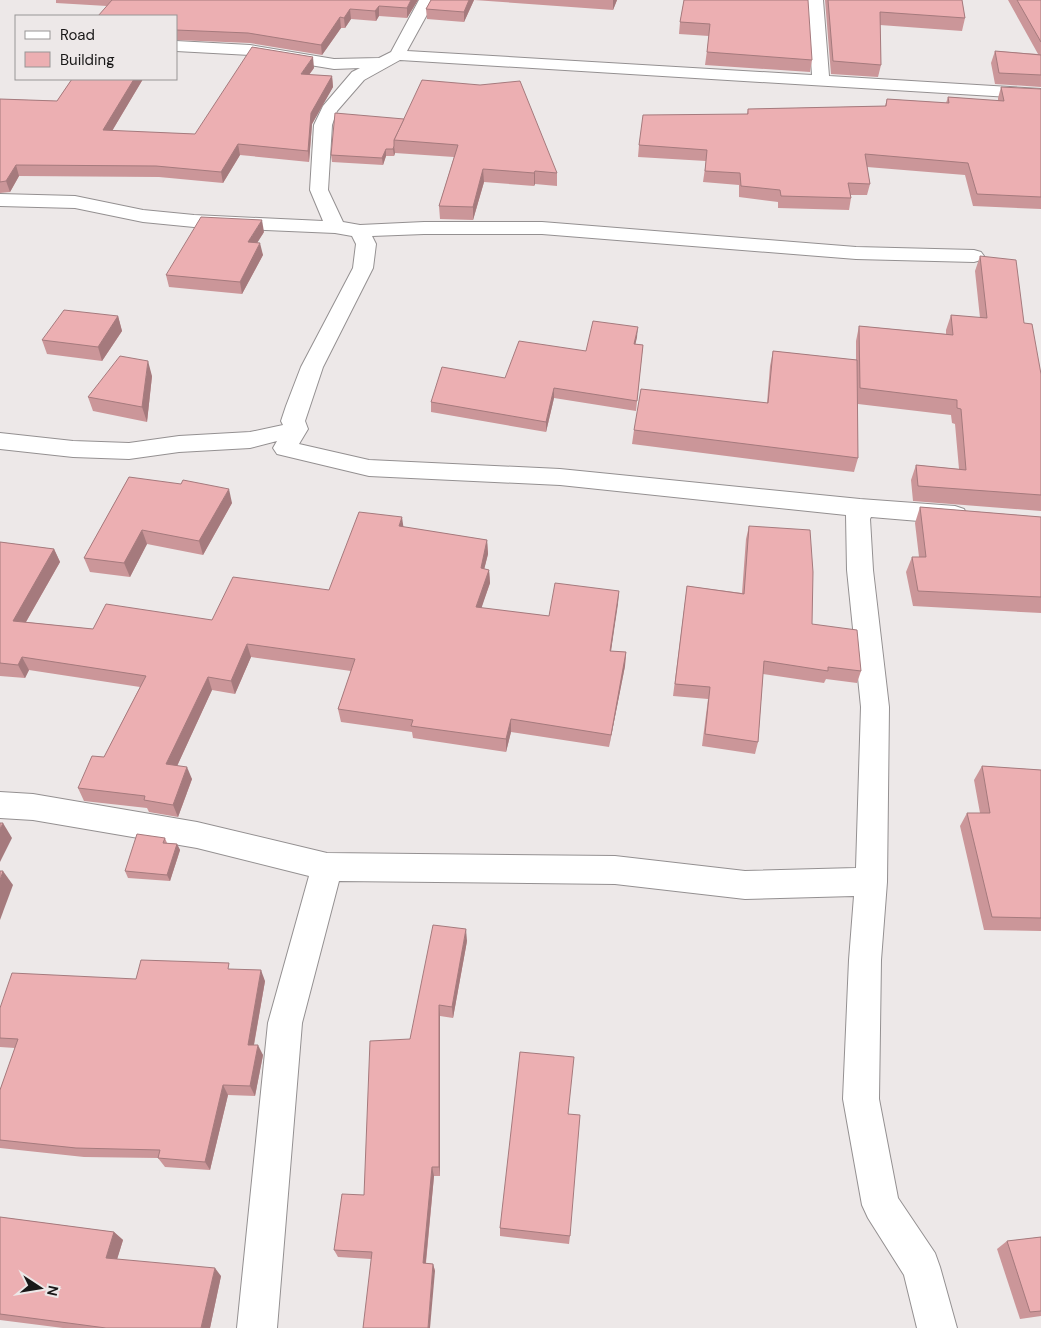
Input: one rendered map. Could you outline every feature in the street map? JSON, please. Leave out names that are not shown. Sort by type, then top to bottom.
[{"type":"street","points":[[335,227],[319,190],[323,125],[329,110],[358,76],[390,59],[427,0]]},
{"type":"street","points":[[816,0],[821,80]]},
{"type":"street","points":[[178,46],[250,50],[334,64],[390,59],[821,80],[1041,94]]},
{"type":"street","points":[[334,64],[358,76]]},
{"type":"street","points":[[0,200],[75,202],[144,216],[194,221],[335,227],[360,232],[424,228],[542,228],[856,253],[974,256]]},
{"type":"street","points":[[360,232],[366,244],[363,268],[312,367],[297,406],[294,421],[296,429],[285,448],[369,468],[560,477],[860,508],[974,517]]},
{"type":"street","points":[[0,441],[74,449],[129,451],[179,444],[250,440],[296,429]]},
{"type":"street","points":[[860,508],[858,519],[860,570],[875,707],[871,882],[865,960],[861,1099],[881,1205],[921,1267],[937,1328]]},
{"type":"street","points":[[0,805],[33,807],[196,836],[327,867],[615,870],[745,885],[871,882]]},
{"type":"street","points":[[257,1328],[285,1023],[327,867]]},
{"type":"building","points":[[112,0],[411,0],[407,8],[379,6],[375,11],[350,9],[344,18],[340,17],[321,45],[248,33],[178,30],[178,15],[99,15]]},
{"type":"building","points":[[431,0],[469,0],[464,12],[426,9]]},
{"type":"building","points":[[684,0],[808,0],[812,60],[707,52],[710,24],[680,22]]},
{"type":"building","points":[[828,0],[962,0],[965,18],[880,12],[881,65],[833,61]]},
{"type":"building","points":[[1017,0],[1041,0],[1041,42]]},
{"type":"building","points":[[252,47],[313,57],[301,74],[332,76],[311,113],[308,151],[238,144],[221,172],[156,166],[16,165],[6,181],[0,182],[0,99],[57,101],[71,80],[133,80],[103,130],[195,134]]},
{"type":"building","points":[[995,51],[1041,55],[1041,75],[999,73]]},
{"type":"building","points":[[422,80],[480,85],[520,81],[557,173],[483,169],[473,207],[439,206],[458,145],[394,140]]},
{"type":"building","points":[[1001,87],[1041,89],[1041,197],[977,194],[968,163],[865,154],[870,184],[848,183],[851,198],[781,196],[780,190],[741,186],[740,173],[705,171],[707,150],[639,145],[643,115],[748,114],[748,109],[886,106],[887,99],[949,103],[948,97],[1004,101]]},
{"type":"building","points":[[335,113],[404,119],[394,140],[393,149],[386,149],[382,158],[331,155]]},
{"type":"building","points":[[201,217],[262,220],[248,242],[260,243],[240,282],[166,275]]},
{"type":"building","points":[[980,256],[1016,260],[1024,323],[1032,324],[1041,374],[1041,495],[918,486],[916,465],[966,470],[961,409],[957,408],[957,400],[860,388],[859,326],[953,335],[951,315],[987,318]]},
{"type":"building","points":[[64,310],[118,316],[98,347],[42,340]]},
{"type":"building","points":[[593,321],[638,327],[634,344],[643,345],[637,401],[554,388],[546,422],[431,402],[442,367],[505,378],[519,341],[586,351]]},
{"type":"building","points":[[773,351],[857,360],[858,458],[634,430],[641,389],[768,403]]},
{"type":"building","points":[[120,356],[148,361],[142,407],[88,397]]},
{"type":"building","points":[[129,477],[181,484],[183,480],[229,489],[199,541],[142,530],[124,563],[84,558]]},
{"type":"building","points":[[920,507],[1041,517],[1041,597],[918,591],[912,557],[926,557]]},
{"type":"building","points":[[359,512],[402,517],[399,526],[487,540],[481,568],[489,570],[476,607],[549,616],[555,583],[619,591],[610,651],[626,652],[611,735],[511,719],[506,739],[411,726],[413,720],[338,709],[355,659],[247,644],[231,681],[208,677],[166,764],[187,767],[173,805],[144,800],[145,796],[78,788],[92,756],[104,757],[146,676],[22,657],[18,665],[0,663],[0,542],[54,549],[13,621],[93,629],[106,604],[212,620],[233,577],[329,590]]},
{"type":"building","points":[[749,526],[810,530],[813,572],[812,624],[857,630],[861,671],[828,667],[828,671],[764,661],[758,742],[705,734],[710,687],[675,684],[687,586],[744,594]]},
{"type":"building","points":[[982,766],[1041,770],[1041,918],[992,917],[967,813],[990,813]]},
{"type":"building","points":[[137,834],[165,838],[163,843],[177,844],[167,875],[125,871]]},
{"type":"building","points":[[433,925],[466,929],[452,1007],[439,1005],[439,1167],[432,1167],[423,1263],[433,1264],[428,1328],[363,1328],[372,1252],[334,1250],[342,1194],[364,1195],[370,1041],[410,1039]]},
{"type":"building","points":[[141,960],[229,963],[228,969],[261,970],[248,1045],[258,1045],[250,1086],[223,1085],[205,1162],[158,1158],[160,1150],[76,1148],[0,1140],[0,1090],[18,1039],[0,1038],[0,1008],[12,973],[136,979]]},
{"type":"building","points":[[520,1052],[574,1057],[568,1114],[580,1115],[570,1236],[500,1228]]},
{"type":"building","points":[[0,1217],[114,1232],[106,1258],[215,1268],[201,1328],[106,1328],[0,1314]]},
{"type":"building","points":[[1041,1237],[1041,1311],[1030,1312],[1007,1241]]}]
